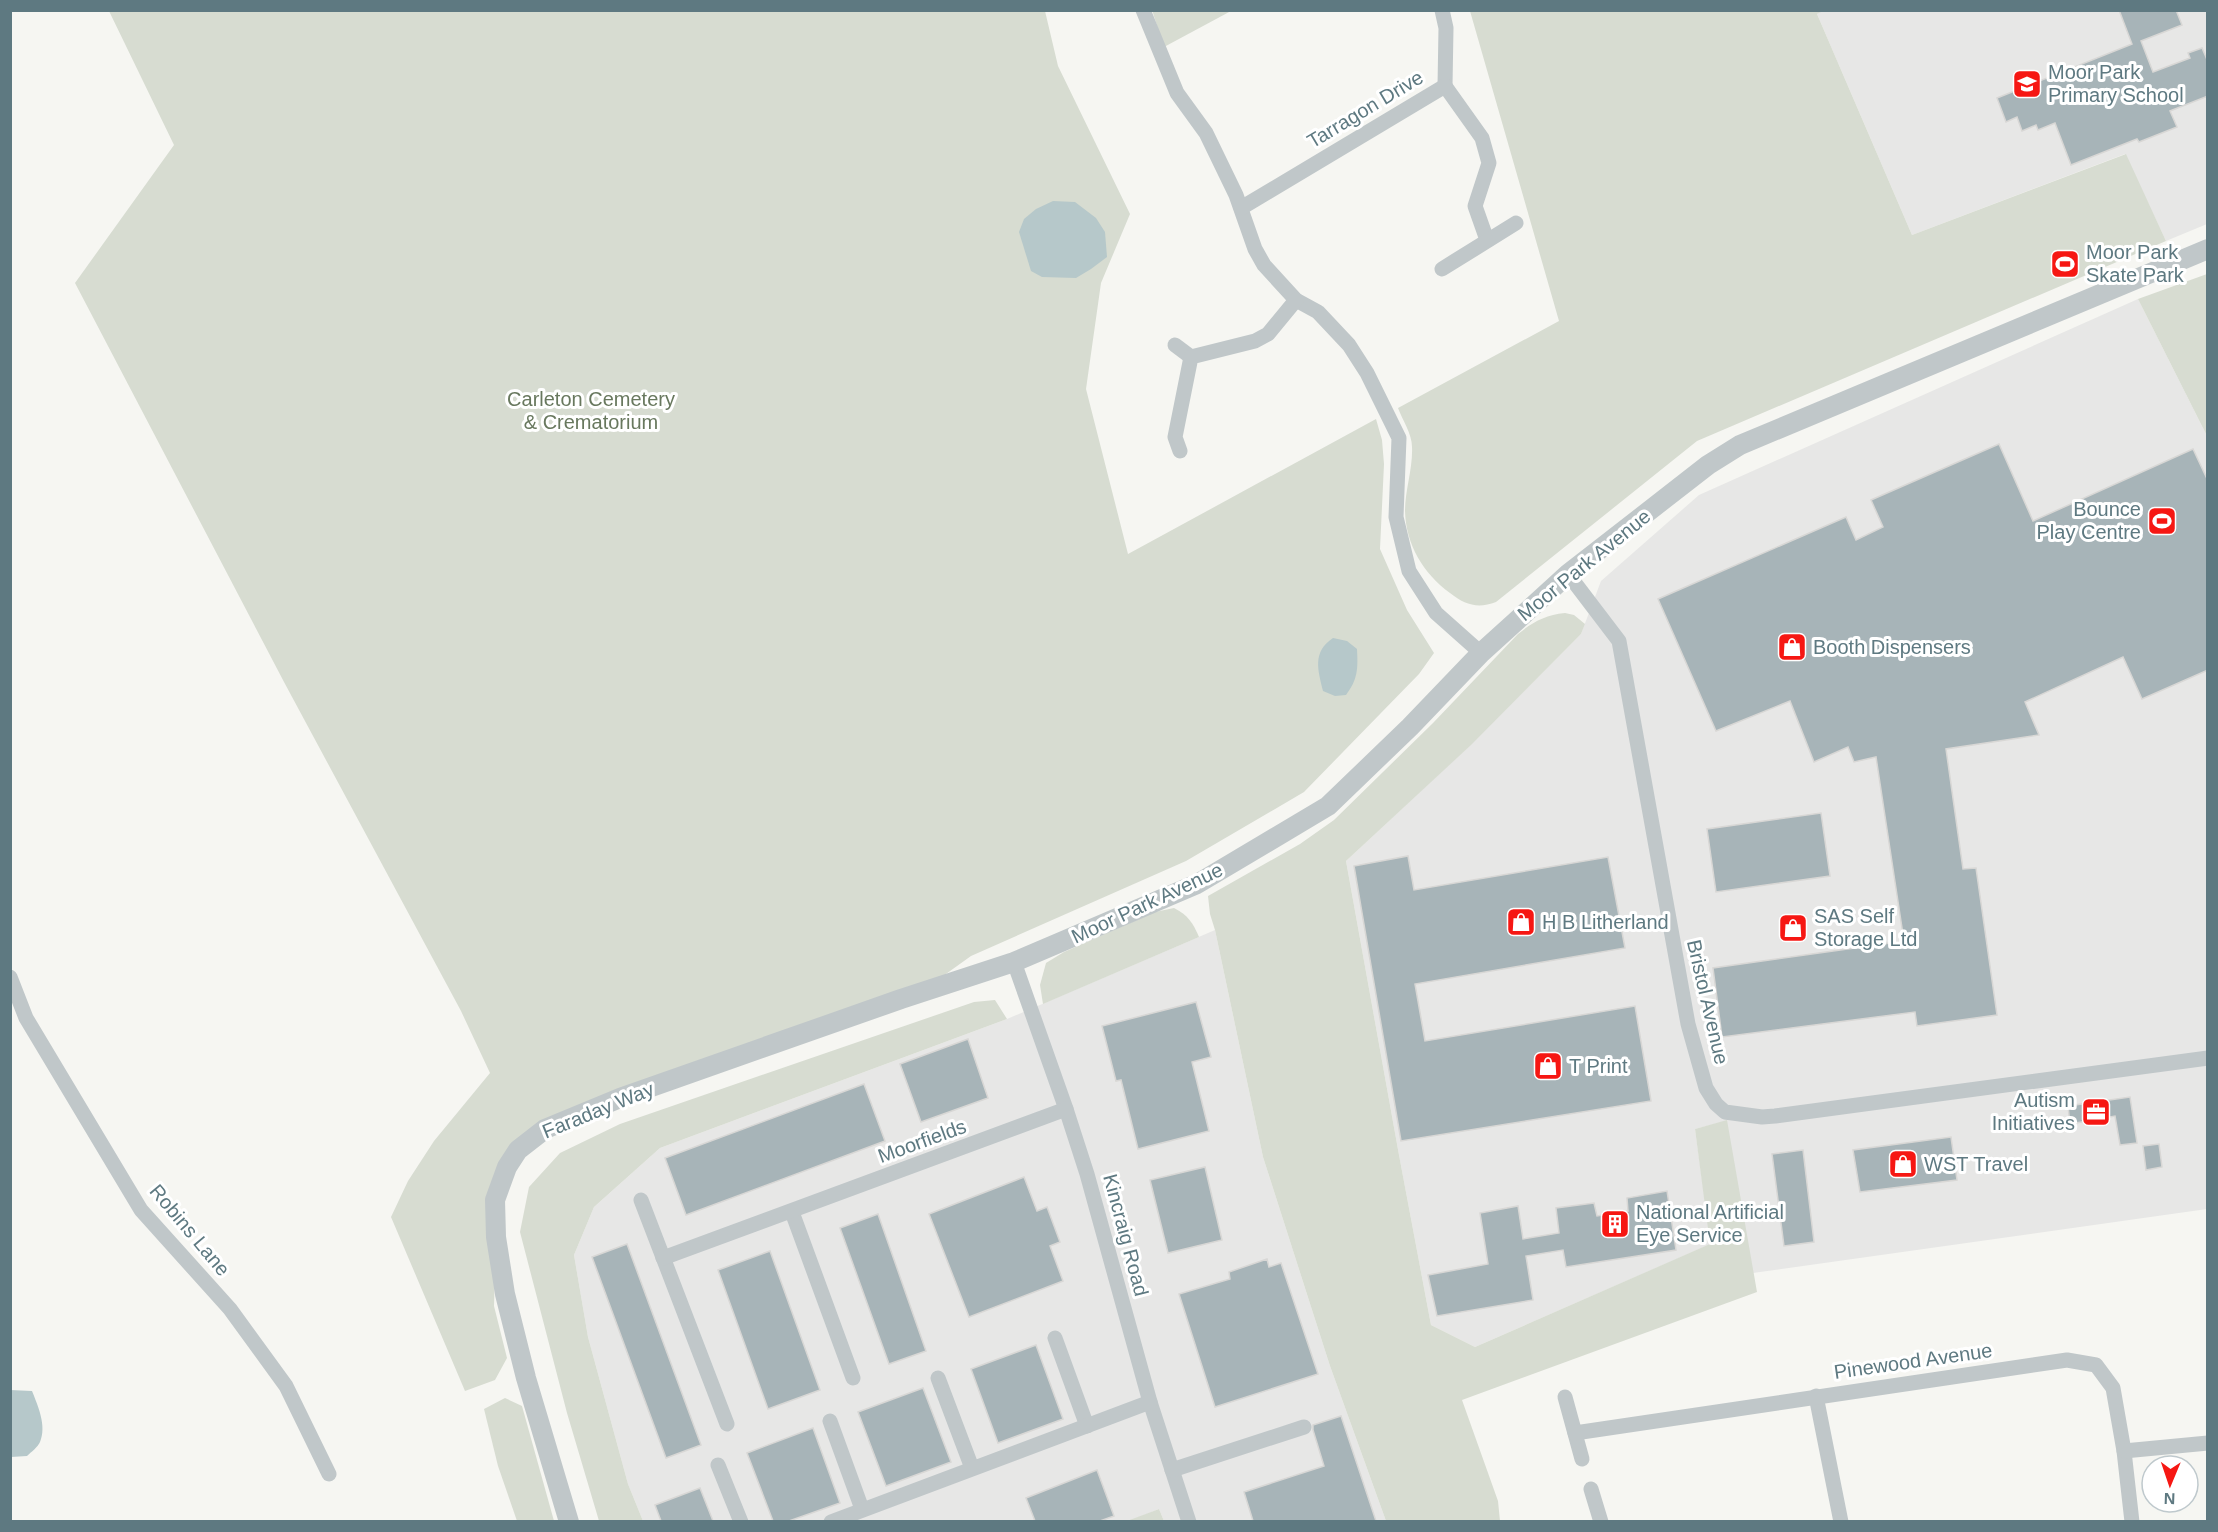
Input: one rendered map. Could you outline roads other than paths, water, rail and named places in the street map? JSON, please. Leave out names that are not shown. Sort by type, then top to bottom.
[{"type":"street","points":[[1143,10],[1177,93],[1206,133],[1241,208],[1259,257],[1296,300],[1318,312],[1349,345],[1367,373],[1399,438],[1396,517],[1409,572],[1436,613],[1481,653]]},
{"type":"street","name":"Tarragon Drive","points":[[1241,208],[1445,86],[1446,28],[1442,10]]},
{"type":"street","points":[[1445,86],[1482,138],[1485,146],[1489,163],[1475,206],[1487,240]]},
{"type":"street","points":[[1442,269],[1516,223]]},
{"type":"street","name":"Moor Park Avenue","points":[[1014,962],[1197,884],[1328,806],[1410,727],[1481,653],[1568,574],[1708,465],[1740,445],[2208,249]]},
{"type":"street","points":[[1191,357],[1255,341],[1268,334],[1296,300]]},
{"type":"street","points":[[1176,345],[1191,357]]},
{"type":"street","points":[[1180,451],[1175,436],[1191,357]]},
{"type":"street","name":"Bristol Avenue","points":[[1568,574],[1619,641],[1688,1024],[1706,1088],[1716,1104],[1725,1112],[1762,1117],[1775,1116],[2208,1058]]},
{"type":"street","name":"Kincraig Road","points":[[1014,962],[1087,1174],[1150,1402],[1189,1521]]},
{"type":"street","name":"Faraday Way","points":[[569,1521],[526,1378],[505,1294],[496,1237],[495,1200],[507,1167],[518,1150],[546,1129],[620,1098],[901,999],[1014,962]]},
{"type":"street","name":"Robins Lane","points":[[10,977],[26,1018],[141,1210],[230,1309],[286,1386],[329,1474]]},
{"type":"street","name":"Moorfields","points":[[663,1258],[1066,1109]]},
{"type":"street","points":[[641,1200],[727,1424]]},
{"type":"street","points":[[792,1212],[853,1378]]},
{"type":"street","points":[[1054,1338],[1087,1426]]},
{"type":"street","name":"Pinewood Avenue","points":[[1575,1433],[2067,1360],[2096,1365],[2113,1388],[2124,1451],[2132,1521]]},
{"type":"street","points":[[938,1378],[972,1468]]},
{"type":"street","points":[[1816,1396],[1841,1521]]},
{"type":"street","points":[[1565,1397],[1581,1459]]},
{"type":"street","points":[[831,1521],[1150,1402]]},
{"type":"street","points":[[830,1422],[862,1509]]},
{"type":"street","points":[[1173,1470],[1304,1427]]},
{"type":"street","points":[[2124,1451],[2208,1443]]},
{"type":"street","points":[[718,1466],[741,1521]]},
{"type":"street","points":[[1591,1489],[1601,1521]]},
{"type":"place","name":"Moor Park Primary School","points":[[2027,84]]},
{"type":"place","name":"Moor Park Skate Park","points":[[2065,264]]},
{"type":"place","name":"Bounce Play Centre","points":[[2162,521]]},
{"type":"place","name":"Booth Dispensers","points":[[1792,647]]},
{"type":"place","name":"H B Litherland","points":[[1521,922]]},
{"type":"place","name":"SAS Self Storage Ltd","points":[[1793,928]]},
{"type":"place","name":"T Print","points":[[1548,1066]]},
{"type":"place","name":"Autism Initiatives","points":[[2096,1112]]},
{"type":"place","name":"WST Travel","points":[[1903,1164]]},
{"type":"place","name":"National Artificial Eye Service","points":[[1615,1224]]},
{"type":"park label","name":"Carleton Cemetery & Crematorium","points":[[591,410]]}]
